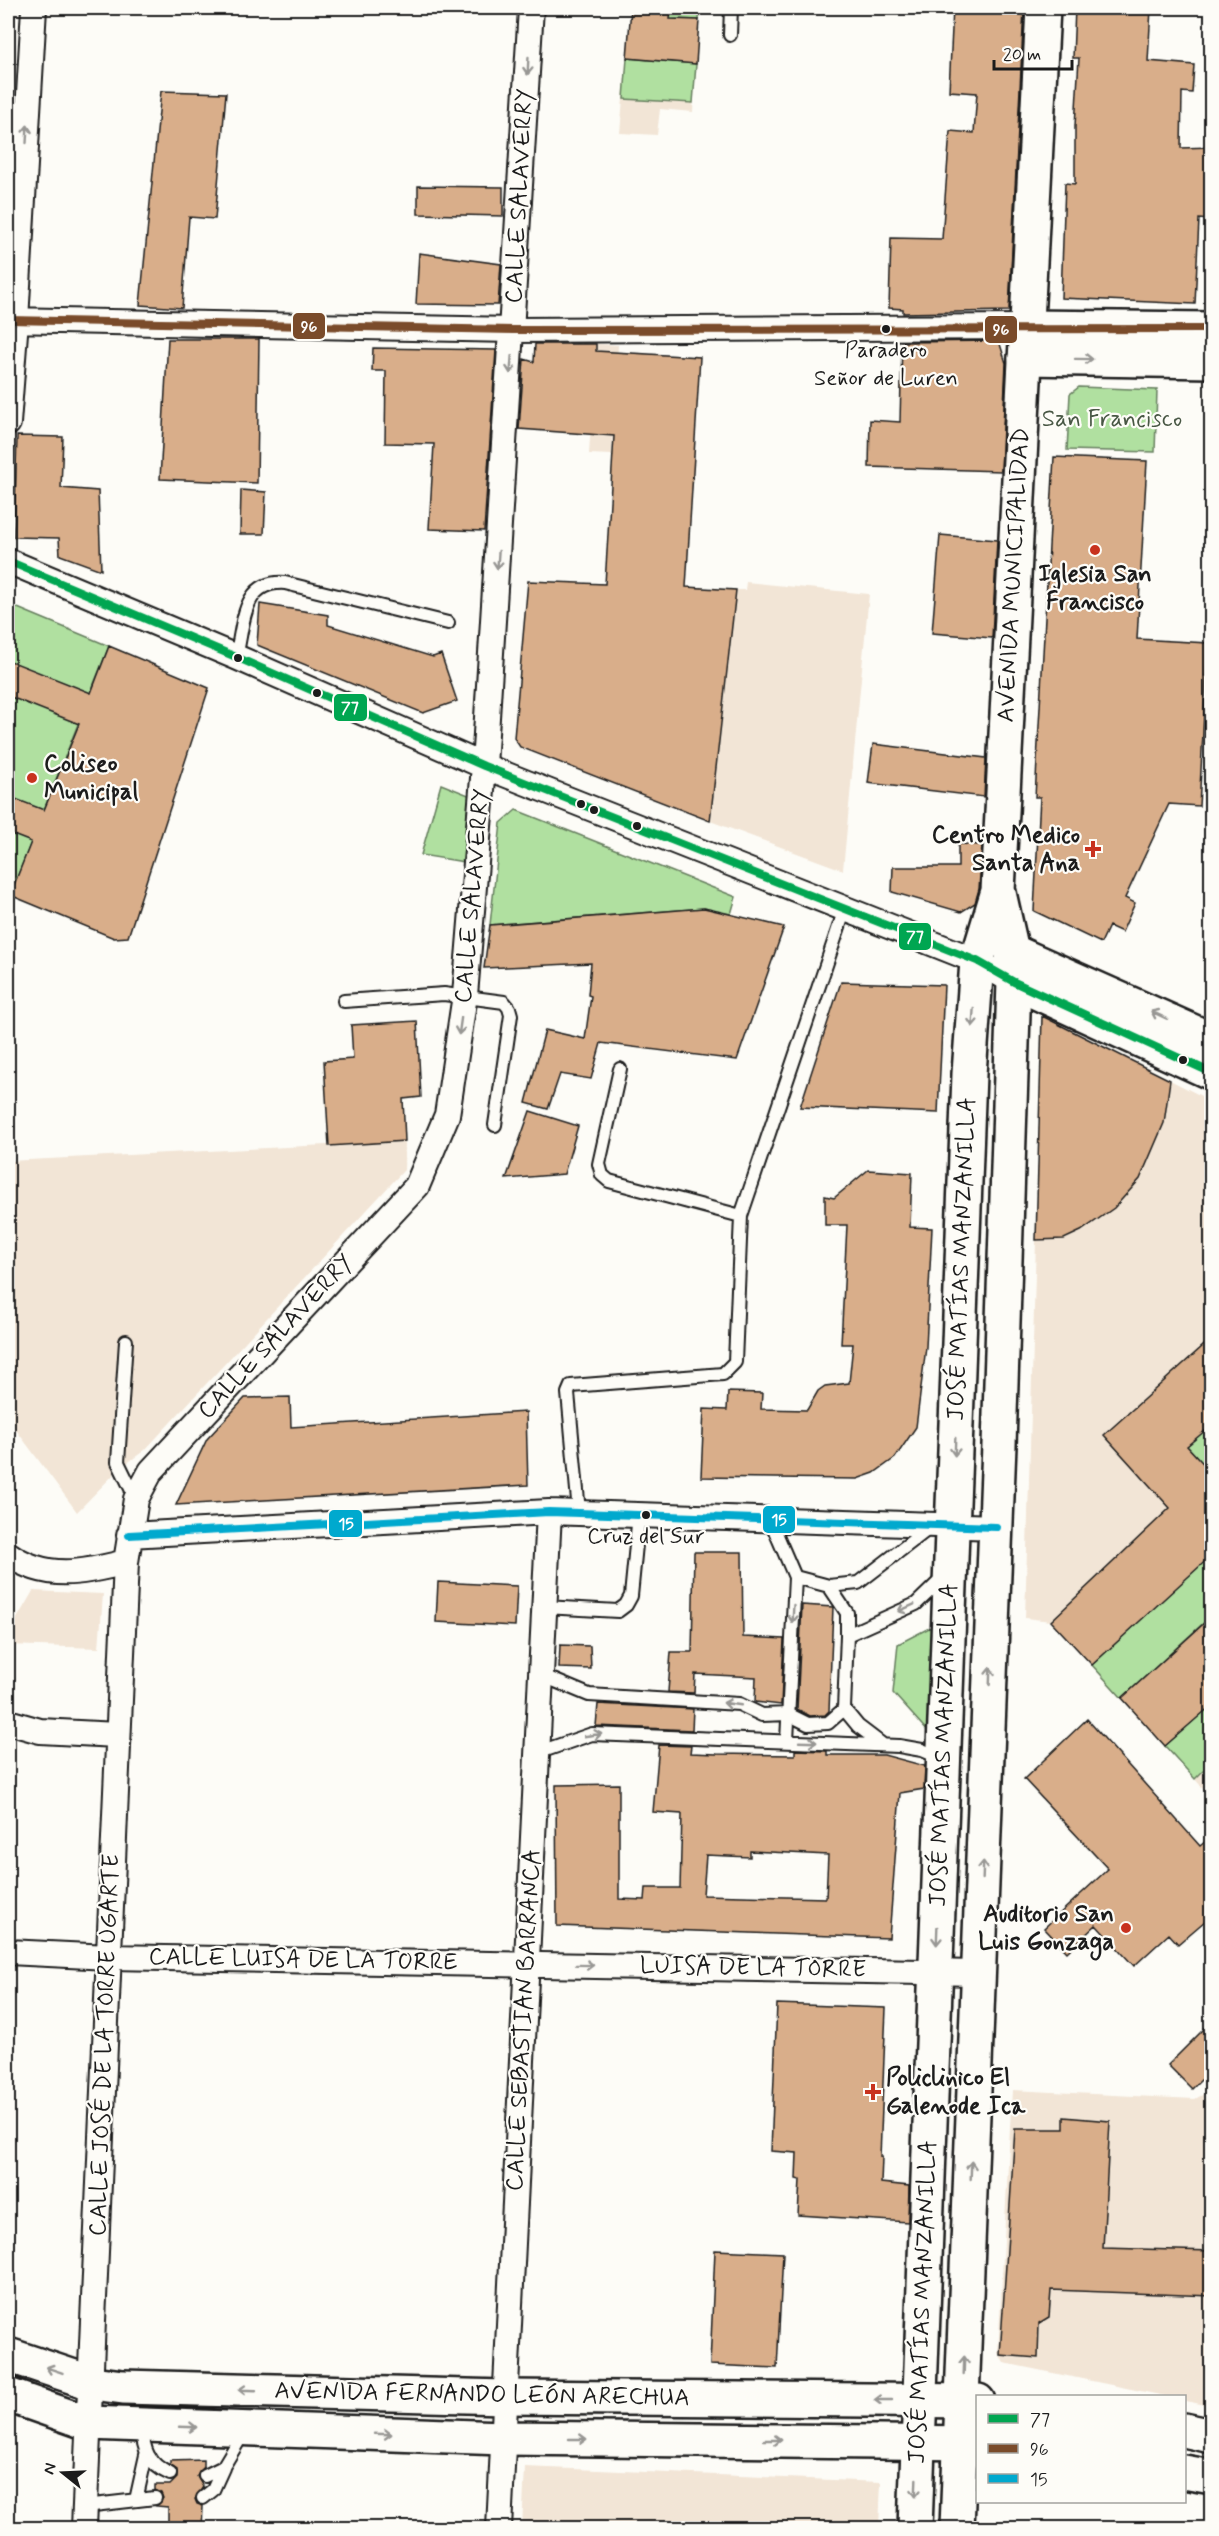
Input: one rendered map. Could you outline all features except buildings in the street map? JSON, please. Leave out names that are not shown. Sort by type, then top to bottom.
[{"type":"main road","name":"AVENIDA MUNICIPALIDAD","points":[[977,961],[998,891],[1043,8]]},
{"type":"main road","points":[[1026,343],[1212,329]]},
{"type":"main road","points":[[1026,343],[1212,361]]},
{"type":"main road","name":"AVENIDA MUNICIPALIDAD","points":[[998,891],[1013,966]]},
{"type":"main road","name":"JOSÉ MATÍAS MANZANILLA","points":[[915,2529],[950,1571],[943,1525],[977,961]]},
{"type":"main road","points":[[1013,966],[1212,1040]]},
{"type":"main road","points":[[1013,966],[1212,1073]]},
{"type":"main road","name":"JOSÉ MATÍAS MANZANILLA","points":[[957,2529],[969,2442],[979,1973],[996,1527],[1013,966]]},
{"type":"main road","name":"AVENIDA FERNANDO LEÓN ARECHUA","points":[[8,2355],[92,2383],[123,2387],[505,2397],[970,2401]]},
{"type":"main road","name":"AVENIDA FERNANDO LEÓN ARECHUA","points":[[8,2395],[144,2440],[245,2429],[503,2438],[969,2442]]},
{"type":"main road","points":[[1186,2430],[1212,2436]]},
{"type":"main road","points":[[1186,2472],[1212,2477]]},
{"type":"street","points":[[8,423],[12,320],[34,8]]},
{"type":"street","name":"CALLE SALAVERRY","points":[[126,1562],[136,1499],[151,1472],[417,1186],[447,1115],[465,995],[484,766],[513,330],[531,8]]},
{"type":"street","points":[[12,320],[1026,343]]},
{"type":"street","points":[[8,561],[236,657],[484,766],[977,961],[1013,966]]},
{"type":"street","points":[[129,1535],[549,1512],[996,1527]]},
{"type":"street","name":"CALLE SEBASTIAN BARRANCA","points":[[499,2529],[549,1512]]},
{"type":"street","points":[[8,1554],[32,1568],[52,1574],[83,1573],[126,1562]]},
{"type":"street","name":"CALLE JOSÉ DE LA TORRE UGARTE","points":[[84,2517],[92,2383],[117,1735],[126,1562]]},
{"type":"street","points":[[8,1722],[40,1731],[117,1735]]},
{"type":"street","name":"CALLE LUISA DE LA TORRE","points":[[8,1952],[109,1957],[526,1964]]},
{"type":"street","name":"LUISA DE LA TORRE","points":[[526,1964],[979,1973]]},
{"type":"lane","points":[[730,35],[731,8]]},
{"type":"lane","points":[[236,657],[249,600],[256,590],[269,582],[285,582],[448,623]]},
{"type":"lane","points":[[579,1512],[569,1389],[574,1384],[723,1374],[729,1371],[735,1362],[741,1216],[845,909]]},
{"type":"lane","points":[[344,1001],[465,995],[504,1002],[511,1015],[495,1125]]},
{"type":"lane","points":[[620,1070],[598,1164],[602,1175],[609,1181],[741,1216]]},
{"type":"lane","points":[[126,1341],[118,1462],[136,1499]]},
{"type":"lane","points":[[544,1607],[618,1611],[626,1605],[631,1596],[639,1514]]},
{"type":"lane","points":[[770,1519],[795,1577],[787,1741]]},
{"type":"lane","points":[[795,1577],[829,1586],[858,1582],[943,1525]]},
{"type":"lane","points":[[847,1635],[916,1604],[950,1571]]},
{"type":"lane","points":[[829,1586],[847,1613],[844,1709],[858,1726],[883,1745]]},
{"type":"lane","points":[[541,1675],[589,1695],[739,1704],[762,1715],[788,1714],[808,1725],[828,1723],[844,1709]]},
{"type":"lane","points":[[537,1753],[592,1734],[883,1745],[922,1750],[943,1759],[943,1767]]},
{"type":"lane","points":[[203,2498],[213,2490],[223,2466],[239,2443],[245,2429]]},
{"type":"lane","points":[[144,2440],[154,2464],[170,2474]]},
{"type":"lane","points":[[136,2500],[144,2440]]},
{"type":"lane","points":[[205,2476],[223,2466]]},
{"type":"lane","points":[[84,2517],[136,2500],[155,2498]]},
{"type":"shaded area","points":[[631,8],[700,8],[693,112],[660,109],[657,135],[620,133]]},
{"type":"shaded area","points":[[596,344],[618,345],[612,455],[589,454]]},
{"type":"shaded area","points":[[746,582],[869,594],[843,870],[710,821],[736,590],[745,590]]},
{"type":"shaded area","points":[[1170,1080],[1211,1101],[1211,1797],[1051,1621],[1025,1618],[1036,1240],[1064,1239],[1081,1231],[1114,1208],[1140,1179],[1164,1123]]},
{"type":"shaded area","points":[[405,1141],[404,1170],[145,1450],[119,1469],[77,1512],[8,1419],[8,1161]]},
{"type":"shaded area","points":[[33,1591],[103,1594],[99,1648],[8,1645],[8,1634]]},
{"type":"shaded area","points":[[1012,2090],[1195,2099],[1211,2090],[1211,2406],[1186,2401],[1186,2395],[1160,2395],[1004,2363],[998,2353]]},
{"type":"shaded area","points":[[525,2467],[881,2482],[879,2528],[522,2528]]},
{"type":"green space","points":[[671,8],[700,8],[699,20],[670,19]]},
{"type":"green space","points":[[627,58],[696,64],[693,103],[624,99]]},
{"type":"green space","name":"San Francisco","points":[[1079,387],[1157,390],[1155,452],[1067,450],[1070,394]]},
{"type":"green space","name":"Coliseo Municipal","points":[[8,604],[109,646],[10,895],[8,894]]},
{"type":"green space","points":[[441,784],[471,796],[471,863],[421,855]]},
{"type":"green space","points":[[516,810],[736,897],[731,914],[704,908],[490,925],[501,823]]},
{"type":"green space","points":[[1211,1425],[1211,1473],[1187,1446]]},
{"type":"green space","points":[[1211,1555],[1211,1616],[1122,1698],[1092,1665]]},
{"type":"green space","points":[[933,1626],[930,1734],[893,1693],[898,1644]]},
{"type":"green space","points":[[1211,1705],[1211,1763],[1195,1779],[1165,1746]]},
{"type":"transit line","name":"96","points":[[8,320],[513,330],[1212,329]]},
{"type":"transit line","name":"77","points":[[8,561],[236,657],[484,766],[977,961],[1014,982],[1212,1073]]},
{"type":"transit line","name":"15","points":[[129,1535],[549,1512],[996,1527]]},
{"type":"place","name":"Paradero Señor de Luren","points":[[886,329]]},
{"type":"place","name":"Iglesia San Francisco","points":[[1095,550]]},
{"type":"place","name":"Coliseo Municipal","points":[[32,778]]},
{"type":"place","name":"Centro Medico Santa Ana","points":[[1093,849]]},
{"type":"place","name":"Cruz del Sur","points":[[646,1515]]},
{"type":"place","name":"Auditorio San Luis Gonzaga","points":[[1126,1928]]},
{"type":"place","name":"Policlinico El Galenode Ica","points":[[873,2092]]}]
